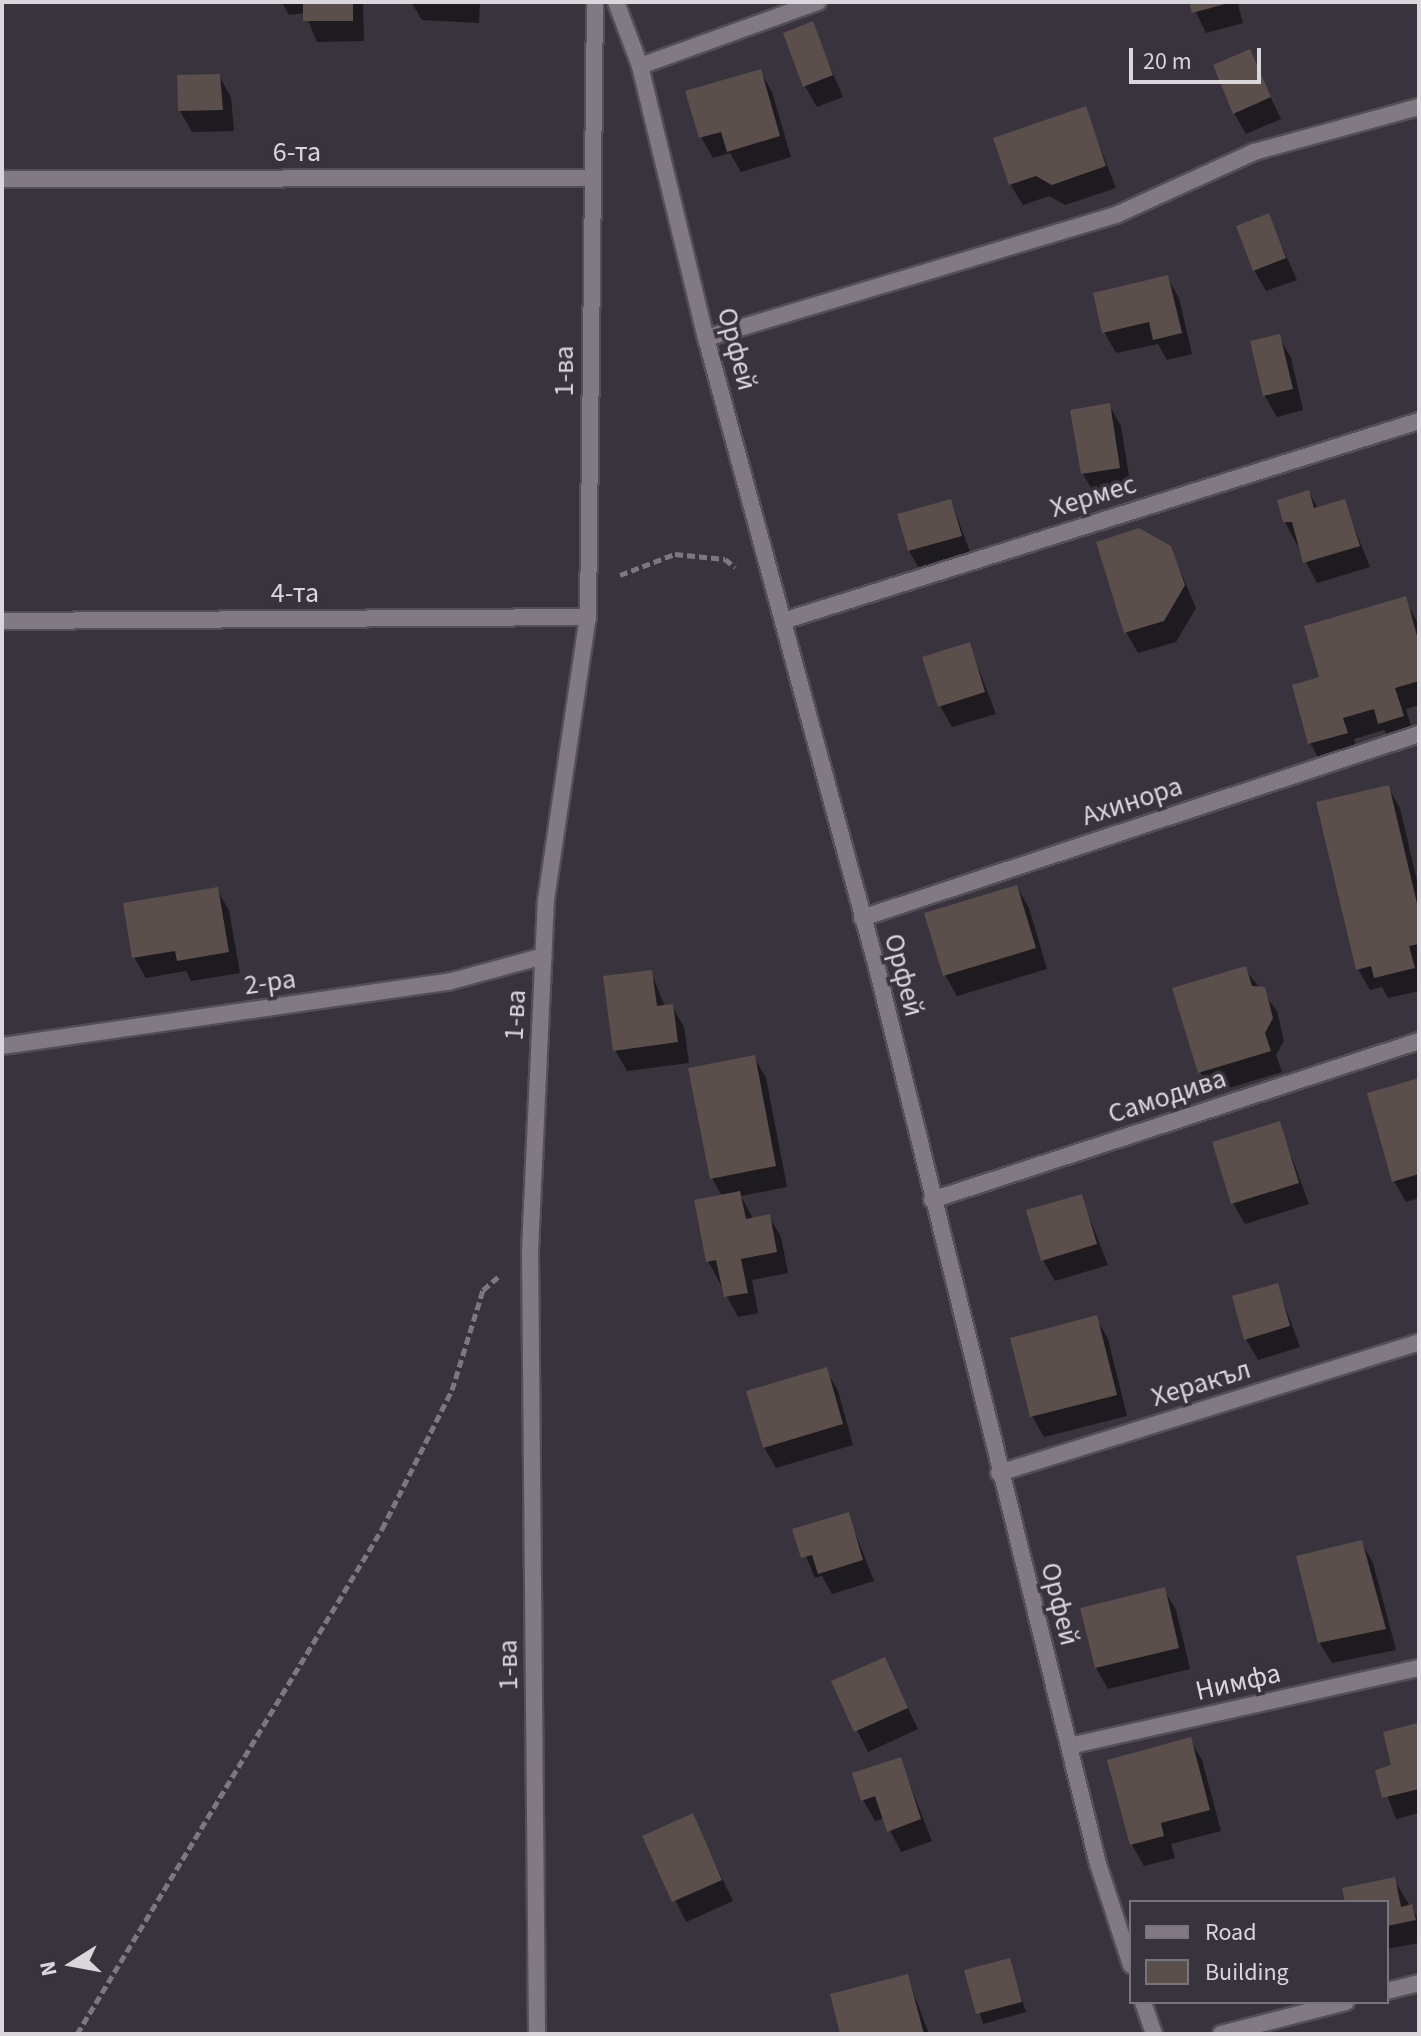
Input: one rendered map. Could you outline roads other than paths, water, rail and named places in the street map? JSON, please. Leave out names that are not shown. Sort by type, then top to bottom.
[{"type":"street","name":"1-ва","points":[[537,2034],[530,1251],[546,900],[588,617],[595,2]]},
{"type":"street","name":"Орфей","points":[[616,2],[640,66],[706,338],[862,918],[1098,1864],[1129,1959]]},
{"type":"street","points":[[640,66],[818,2]]},
{"type":"street","points":[[706,338],[1116,215],[1254,152],[1419,107]]},
{"type":"street","name":"6-та","points":[[2,179],[591,178]]},
{"type":"street","name":"Хермес","points":[[783,621],[1419,421]]},
{"type":"street","name":"4-та","points":[[2,621],[588,617]]},
{"type":"street","name":"Ахинора","points":[[862,918],[1419,734]]},
{"type":"street","name":"2-ра","points":[[2,1046],[448,982],[544,956]]},
{"type":"street","name":"Самодива","points":[[932,1200],[1419,1041]]},
{"type":"street","name":"Херакъл","points":[[999,1473],[1419,1342]]},
{"type":"street","name":"Нимфа","points":[[1069,1746],[1419,1668]]},
{"type":"street","points":[[1389,1990],[1419,1983]]},
{"type":"street","points":[[1144,2004],[1154,2034]]},
{"type":"street","points":[[1221,2034],[1338,2004]]}]
